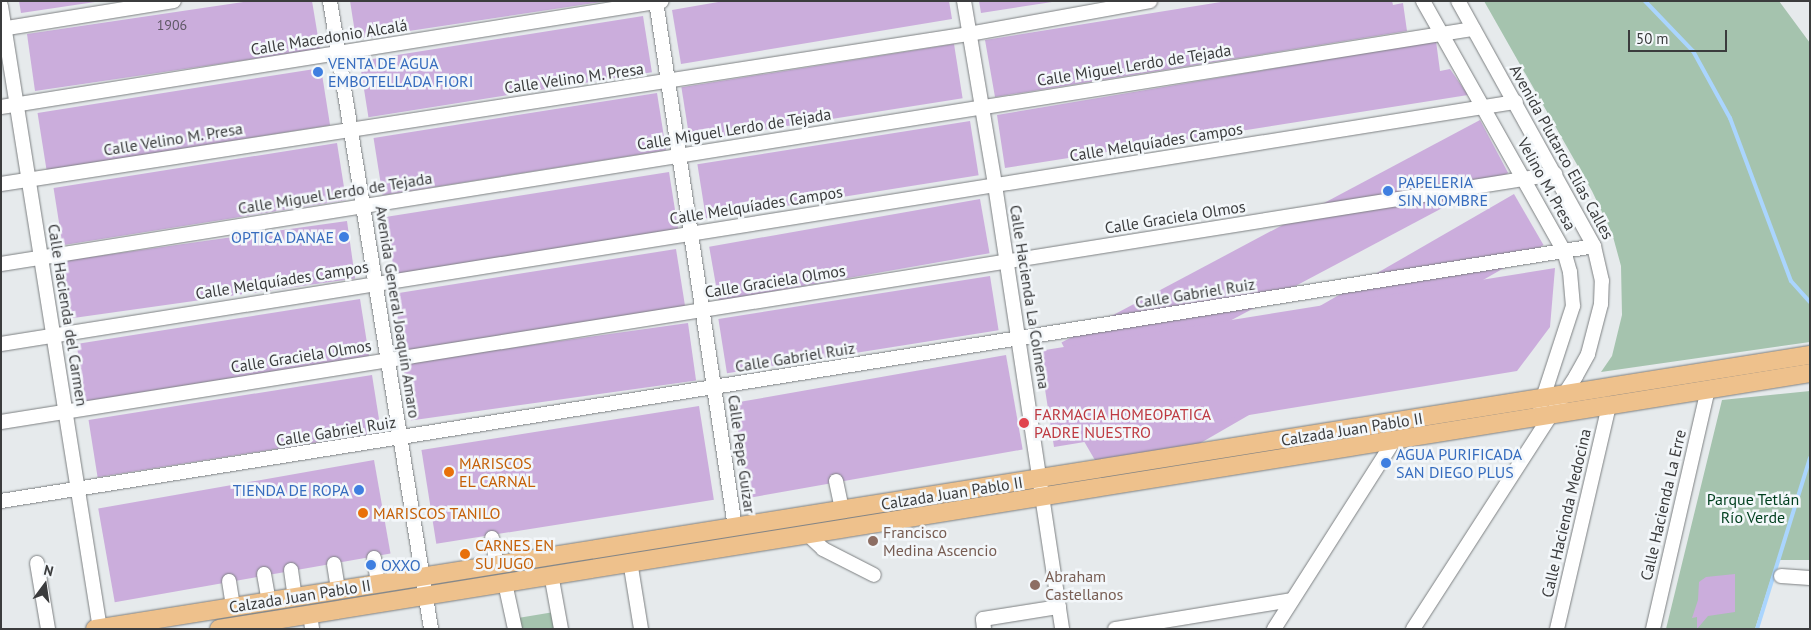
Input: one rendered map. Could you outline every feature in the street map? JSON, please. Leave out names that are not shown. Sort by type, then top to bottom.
[{"type":"main road","name":"Calzada Juan Pablo II","points":[[219,629],[311,621],[551,574],[806,533],[1041,487],[1542,398],[1810,356]]},
{"type":"main road","name":"Calzada Juan Pablo II","points":[[98,628],[842,510],[1041,487],[1543,421],[1610,405],[1810,373]]},
{"type":"street","points":[[3,29],[174,1]]},
{"type":"street","name":"Avenida General Joaquín Amaro","points":[[330,1],[431,629]]},
{"type":"street","name":"Calle Hacienda La Colmena","points":[[964,1],[983,107],[1062,629]]},
{"type":"street","name":"Calle Velino M. Presa","points":[[1,184],[350,128],[667,82],[969,34],[1150,1]]},
{"type":"street","name":"Velino M. Presa","points":[[1423,1],[1564,251],[1570,272],[1573,306],[1542,398]]},
{"type":"street","name":"Avenida Plutarco Elías Calles","points":[[1413,629],[1543,421],[1565,394],[1588,354],[1597,328],[1602,281],[1594,246],[1516,102],[1458,1]]},
{"type":"street","name":"Calle Macedonio Alcalá","points":[[1,107],[658,2]]},
{"type":"street","name":"Calle Pepe Guízar","points":[[658,2],[667,82],[735,527]]},
{"type":"street","name":"Calle Hacienda del Carmen","points":[[1,6],[3,29],[17,104],[66,412],[98,628]]},
{"type":"street","name":"Calle Miguel Lerdo de Tejada","points":[[1,264],[1473,29]]},
{"type":"street","name":"Calle Melquíades Campos","points":[[1,344],[1516,102]]},
{"type":"street","name":"Calle Graciela Olmos","points":[[1,422],[1555,174]]},
{"type":"street","name":"Calle Gabriel Ruiz","points":[[1,501],[1594,246]]},
{"type":"street","name":"Calle Hacienda La Erre","points":[[1653,629],[1708,389]]},
{"type":"street","name":"Avenida Plutarco Elías Calles","points":[[1542,398],[1543,421]]},
{"type":"street","name":"Calle Hacienda Medocina","points":[[1556,628],[1610,405]]},
{"type":"street","points":[[1274,629],[1396,439]]},
{"type":"street","points":[[836,481],[842,510]]},
{"type":"street","points":[[806,533],[823,549],[874,575]]},
{"type":"street","points":[[492,538],[497,565]]},
{"type":"street","points":[[374,558],[378,584]]},
{"type":"street","points":[[630,561],[641,629]]},
{"type":"street","points":[[37,562],[48,629]]},
{"type":"street","points":[[334,564],[338,590]]},
{"type":"street","points":[[291,570],[295,597]]},
{"type":"street","points":[[264,574],[269,601]]},
{"type":"street","points":[[551,574],[561,629]]},
{"type":"street","points":[[1781,576],[1810,578]]},
{"type":"street","points":[[229,581],[233,607]]},
{"type":"street","points":[[505,583],[515,629]]},
{"type":"street","points":[[1115,629],[1292,600]]},
{"type":"street","points":[[984,629],[983,619],[1059,607]]},
{"type":"green space","points":[[1484,1],[1779,1],[1810,43],[1810,342],[1601,372],[1612,356],[1622,315],[1621,266],[1612,233],[1592,191]]},
{"type":"green space","name":"Parque Tetlán Río Verde","points":[[1810,391],[1810,560],[1777,560],[1755,629],[1666,629],[1722,400]]},
{"type":"green space","points":[[554,612],[557,629],[519,629],[518,618]]},
{"type":"building","points":[[19,1],[95,1],[95,2],[21,13]]},
{"type":"building","points":[[250,1],[312,1],[320,49],[35,91],[27,34]]},
{"type":"building","points":[[350,1],[601,1],[601,2],[356,39]]},
{"type":"building","points":[[724,1],[949,1],[952,19],[681,64],[672,10]]},
{"type":"building","points":[[979,1],[1051,1],[1052,2],[981,13]]},
{"type":"building","points":[[1227,1],[1392,1],[1393,5],[1403,3],[1407,31],[995,97],[985,40]]},
{"type":"building","points":[[643,16],[652,72],[368,117],[360,61]]},
{"type":"building","points":[[1436,41],[1440,71],[1450,69],[1468,95],[1005,168],[997,115]]},
{"type":"building","points":[[954,44],[963,98],[690,141],[681,87]]},
{"type":"building","points":[[321,68],[330,125],[47,170],[38,113]]},
{"type":"building","points":[[657,93],[666,150],[383,195],[374,138]]},
{"type":"building","points":[[1480,120],[1508,173],[1090,396],[1061,343]]},
{"type":"building","points":[[970,121],[979,175],[706,218],[697,164]]},
{"type":"building","points":[[337,143],[346,200],[63,245],[54,188]]},
{"type":"building","points":[[669,172],[678,229],[395,274],[386,217]]},
{"type":"building","points":[[1514,194],[1544,245],[1114,493],[1084,442]]},
{"type":"building","points":[[980,199],[990,253],[719,301],[709,247]]},
{"type":"building","points":[[347,221],[355,278],[70,319],[62,261]]},
{"type":"building","points":[[676,249],[685,306],[402,351],[393,294]]},
{"type":"building","points":[[1555,268],[1550,327],[1517,371],[1054,447],[1039,351]]},
{"type":"building","points":[[990,276],[999,330],[727,373],[718,319]]},
{"type":"building","points":[[360,299],[369,356],[86,401],[77,344]]},
{"type":"building","points":[[688,323],[696,380],[411,421],[403,363]]},
{"type":"building","points":[[1006,355],[1023,450],[750,498],[733,403]]},
{"type":"building","points":[[372,375],[381,432],[98,477],[89,420]]},
{"type":"building","points":[[699,406],[714,500],[436,544],[421,450]]},
{"type":"building","points":[[374,460],[390,554],[115,602],[98,509]]},
{"type":"building","points":[[1735,574],[1735,612],[1708,616],[1697,629],[1697,617],[1692,618],[1698,600],[1699,582],[1706,577]]},
{"type":"waterway","points":[[1645,1],[1693,51],[1730,118],[1791,281],[1810,302]]},
{"type":"waterway","points":[[1757,629],[1810,458]]},
{"type":"place","name":"VENTA DE AGUA EMBOTELLADA FIORI","points":[[318,72]]},
{"type":"place","name":"PAPELERIA SIN NOMBRE","points":[[1388,191]]},
{"type":"place","name":"OPTICA DANAE","points":[[344,237]]},
{"type":"place","name":"FARMACIA HOMEOPATICA PADRE NUESTRO","points":[[1024,423]]},
{"type":"place","name":"AGUA PURIFICADA SAN DIEGO PLUS","points":[[1386,463]]},
{"type":"place","name":"MARISCOS EL CARNAL","points":[[449,472]]},
{"type":"place","name":"TIENDA DE ROPA","points":[[359,490]]},
{"type":"place","name":"MARISCOS TANILO","points":[[363,513]]},
{"type":"place","name":"Francisco Medina Ascencio","points":[[873,541]]},
{"type":"place","name":"CARNES EN SU JUGO","points":[[465,554]]},
{"type":"place","name":"OXXO","points":[[371,565]]},
{"type":"place","name":"Abraham Castellanos","points":[[1035,585]]}]
